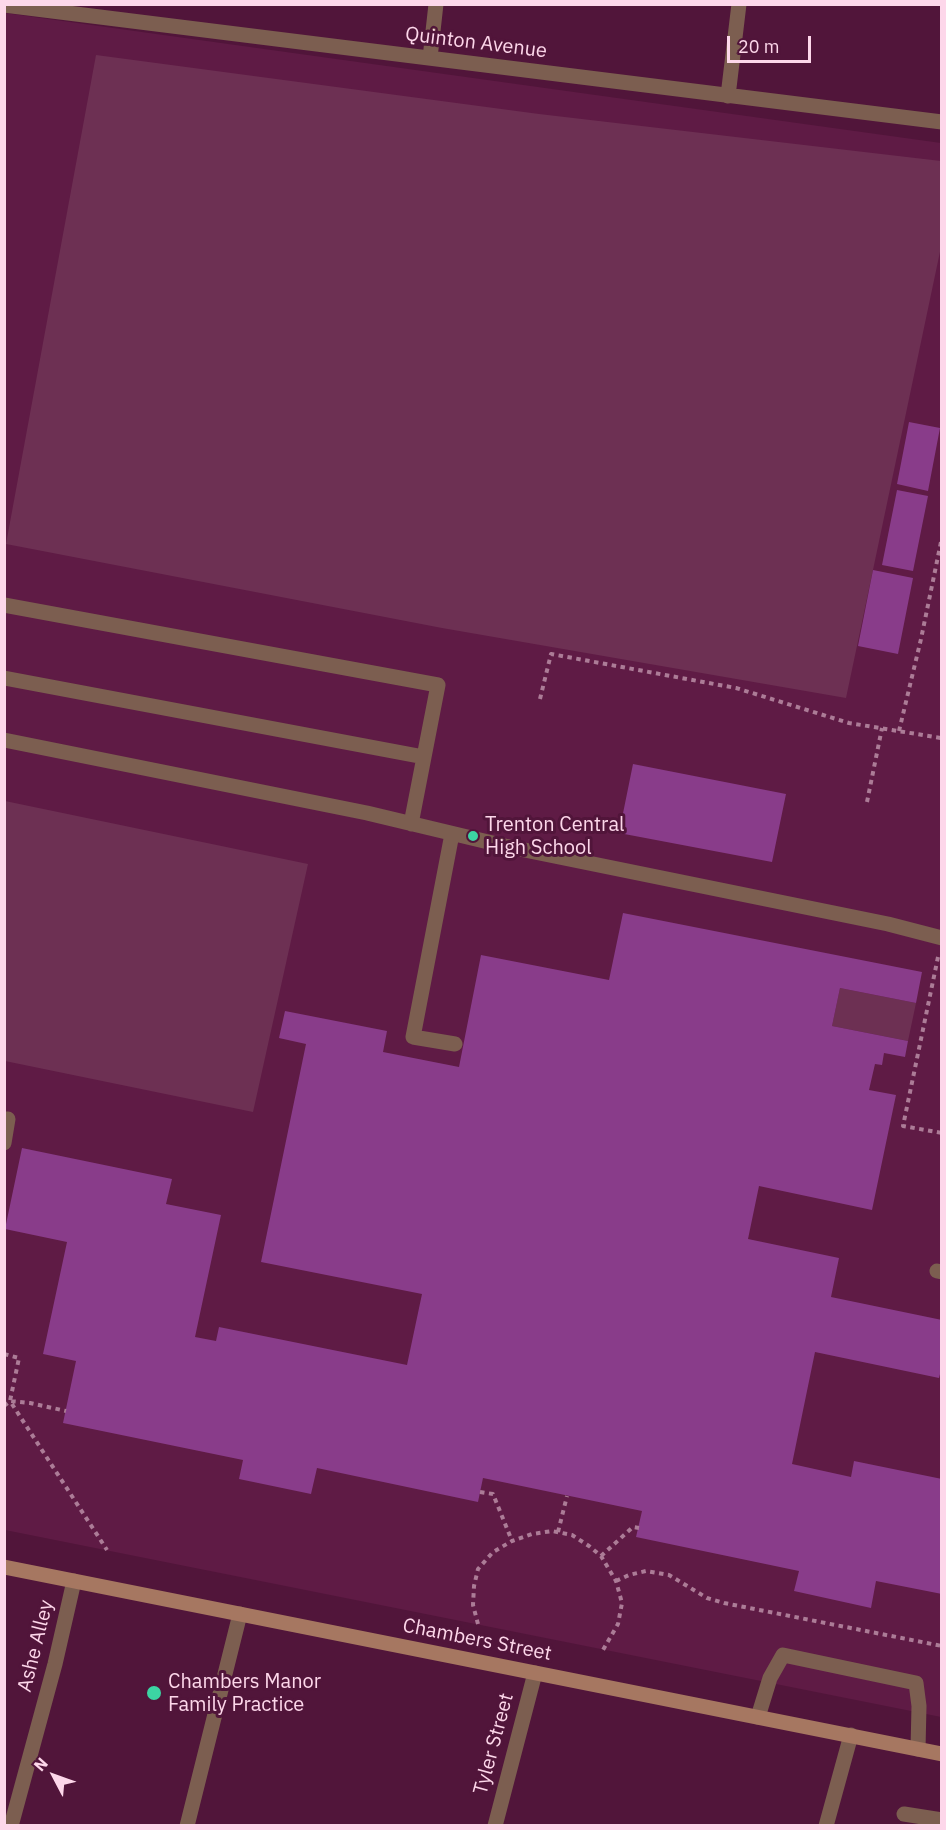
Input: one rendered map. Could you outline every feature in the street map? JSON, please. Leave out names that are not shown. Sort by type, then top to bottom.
[{"type":"street","points":[[430,58],[436,4]]},
{"type":"street","points":[[728,96],[740,4]]},
{"type":"street","name":"Quinton Avenue","points":[[4,5],[942,122]]},
{"type":"street","points":[[4,605],[438,685],[411,824]]},
{"type":"street","points":[[4,678],[424,757]]},
{"type":"street","points":[[4,740],[367,813],[452,834],[888,924],[941,943]]},
{"type":"street","points":[[452,834],[413,1037],[455,1044]]},
{"type":"street","points":[[4,1119],[8,1119],[4,1143]]},
{"type":"street","name":"Chambers Street","points":[[4,1567],[942,1754]]},
{"type":"street","name":"Ashe Alley","points":[[11,1826],[55,1664],[74,1581]]},
{"type":"street","points":[[187,1826],[240,1614]]},
{"type":"street","points":[[758,1717],[770,1678],[783,1655],[916,1683],[919,1706],[918,1749]]},
{"type":"street","name":"Tyler Street","points":[[495,1826],[535,1673]]},
{"type":"street","points":[[826,1826],[851,1736]]},
{"type":"street","points":[[928,1826],[904,1814],[942,1820]]},
{"type":"path","points":[[898,731],[921,639],[942,537]]},
{"type":"path","points":[[540,699],[551,654],[736,688],[849,723],[940,738]]},
{"type":"path","points":[[867,802],[882,728]]},
{"type":"path","points":[[941,943],[903,1126],[942,1133]]},
{"type":"path","points":[[4,1354],[19,1358],[10,1401],[4,1406]]},
{"type":"path","points":[[10,1401],[66,1411]]},
{"type":"path","points":[[10,1401],[107,1550]]},
{"type":"path","points":[[480,1492],[493,1494],[512,1541]]},
{"type":"path","points":[[558,1532],[567,1496]]},
{"type":"path","points":[[601,1557],[633,1527],[639,1528]]},
{"type":"path","points":[[478,1624],[473,1605],[478,1569],[493,1552],[512,1541],[532,1534],[558,1532],[572,1535],[601,1557],[616,1581],[622,1603],[618,1624],[603,1650]]},
{"type":"path","points":[[616,1581],[646,1571],[669,1575],[707,1598],[724,1603],[942,1646]]},
{"type":"shaded area","name":"Trenton Central High School","points":[[5,13],[941,143],[941,1717],[5,1530]]},
{"type":"shaded area","points":[[96,55],[539,114],[941,161],[941,247],[846,698],[442,628],[6,544]]},
{"type":"shaded area","points":[[5,801],[308,864],[253,1112],[5,1061]]},
{"type":"shaded area","points":[[840,988],[916,1003],[908,1041],[832,1026]]},
{"type":"building","points":[[909,422],[940,428],[928,491],[897,484]]},
{"type":"building","points":[[897,490],[928,496],[913,571],[882,565]]},
{"type":"building","points":[[873,570],[913,578],[898,654],[858,646]]},
{"type":"building","points":[[633,764],[786,794],[772,862],[619,833]]},
{"type":"building","points":[[623,913],[922,972],[916,1003],[840,988],[832,1026],[908,1041],[905,1057],[884,1053],[882,1065],[875,1064],[869,1090],[896,1095],[872,1210],[759,1186],[748,1239],[839,1258],[831,1297],[942,1320],[942,1366],[939,1378],[815,1352],[792,1464],[851,1477],[854,1461],[942,1479],[942,1594],[876,1581],[871,1608],[794,1591],[799,1571],[636,1537],[642,1511],[483,1478],[478,1502],[317,1468],[311,1494],[239,1479],[243,1460],[63,1423],[76,1361],[43,1354],[67,1242],[5,1229],[22,1148],[172,1179],[166,1204],[221,1215],[195,1337],[216,1341],[219,1327],[407,1365],[422,1294],[261,1262],[306,1044],[279,1038],[285,1011],[387,1031],[383,1052],[459,1067],[481,955],[609,980]]},
{"type":"place","name":"Trenton Central High School","points":[[473,836]]},
{"type":"place","name":"Chambers Manor Family Practice","points":[[154,1693]]}]
